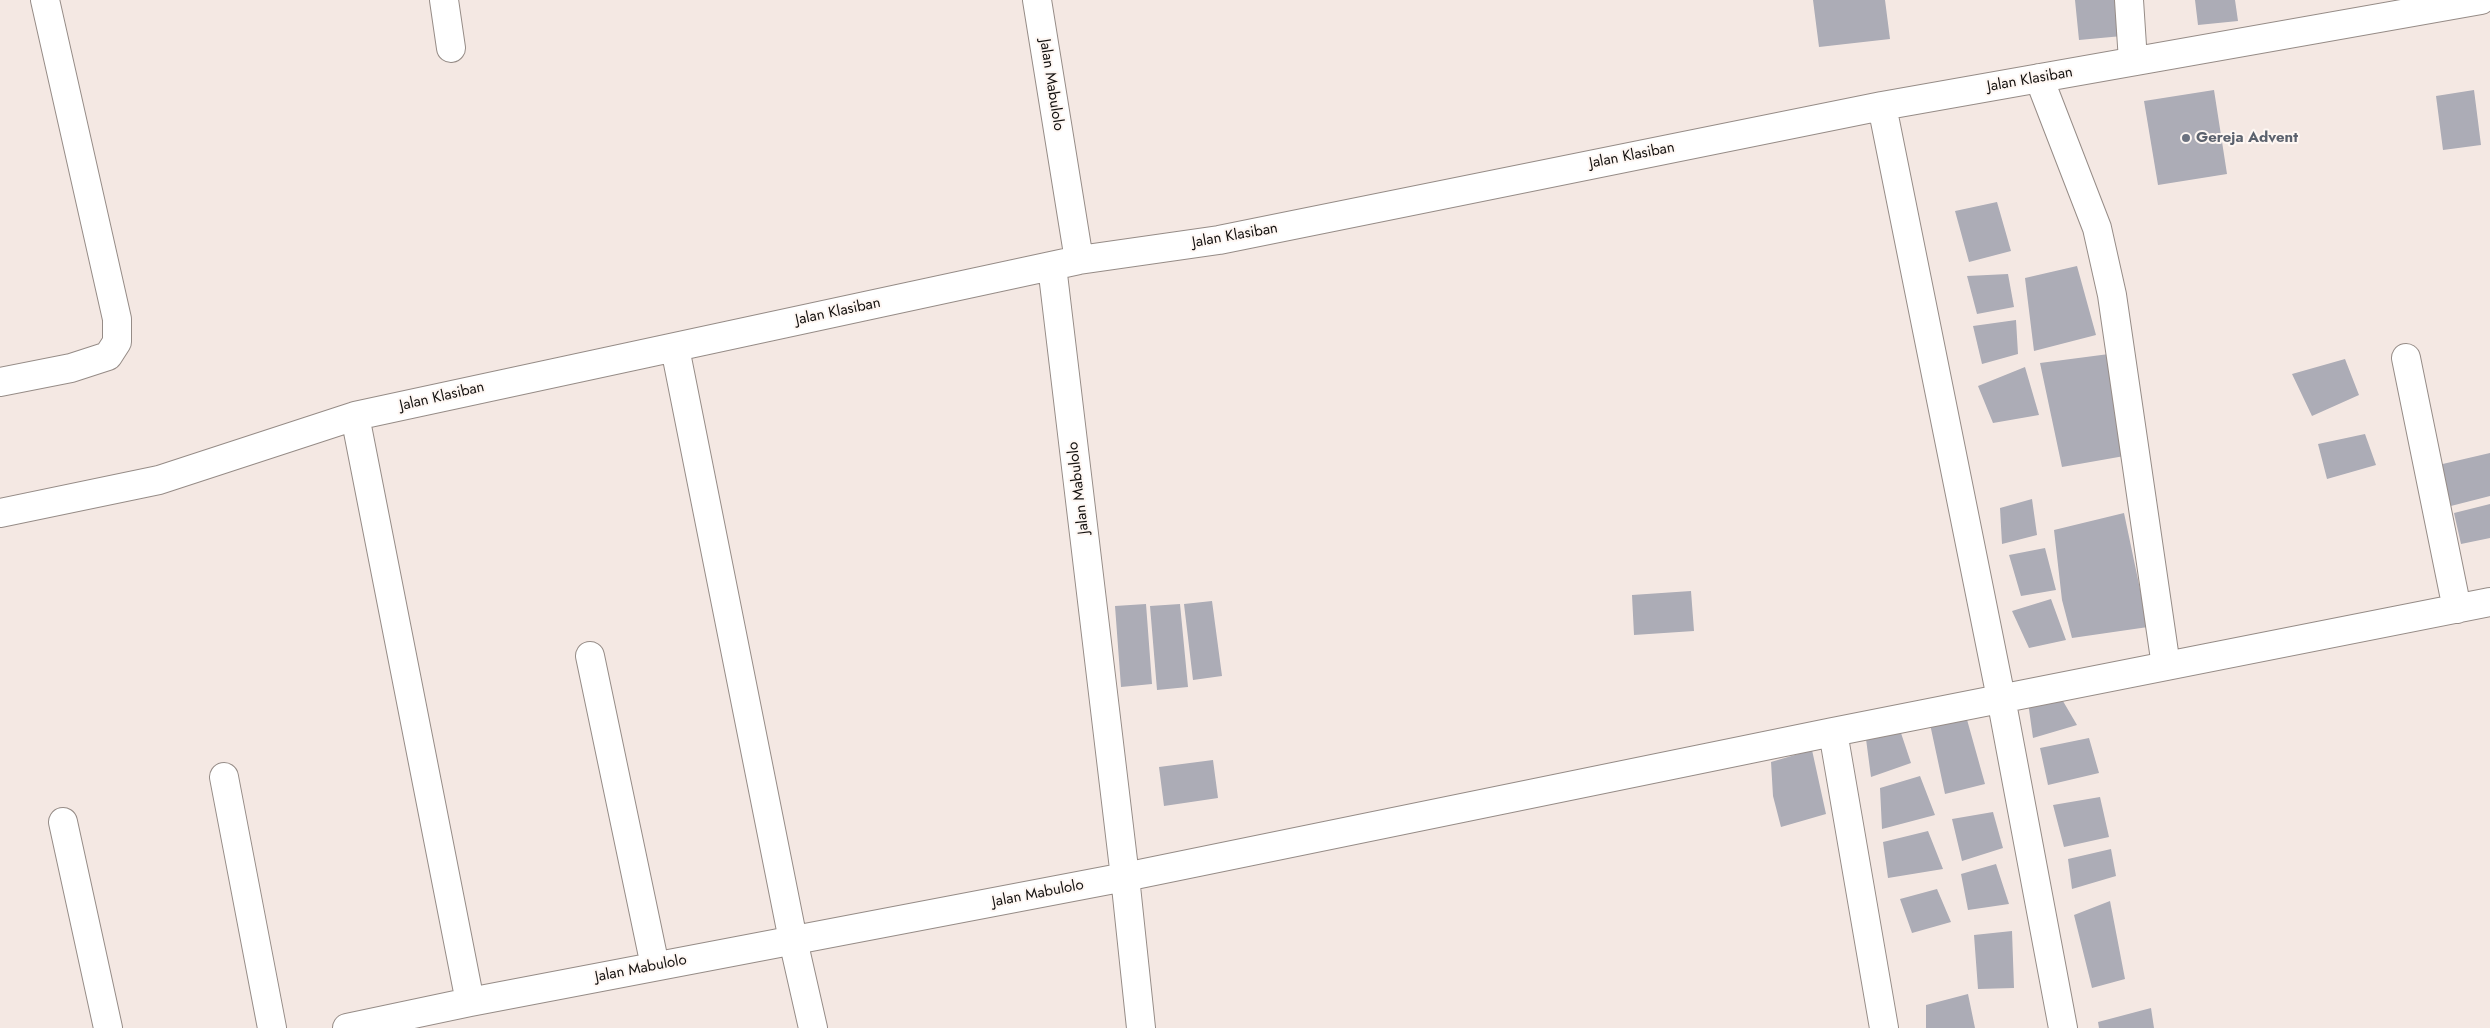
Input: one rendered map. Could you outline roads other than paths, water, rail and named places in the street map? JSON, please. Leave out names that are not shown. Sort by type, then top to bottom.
[{"type":"street","points":[[0,382],[71,368],[108,356],[116,342],[117,319],[45,0]]},
{"type":"street","points":[[444,0],[450,48]]},
{"type":"street","name":"Jalan Mabulolo","points":[[1037,0],[1079,260]]},
{"type":"street","points":[[2129,0],[2134,61]]},
{"type":"street","name":"Jalan Klasiban","points":[[0,513],[159,480],[355,416],[1079,260],[1219,240],[1882,106],[2481,0]]},
{"type":"street","points":[[2039,78],[2097,228],[2112,295],[2166,666]]},
{"type":"street","points":[[1882,106],[2001,698],[2063,1028]]},
{"type":"street","name":"Jalan Mabulolo","points":[[347,1028],[445,1018],[470,1002],[1125,877],[1052,266]]},
{"type":"street","points":[[675,348],[793,940],[813,1028]]},
{"type":"street","points":[[2406,358],[2457,609]]},
{"type":"street","points":[[355,416],[470,1002]]},
{"type":"street","points":[[1141,1028],[1125,877],[2001,698],[2490,602]]},
{"type":"street","points":[[590,656],[655,966]]},
{"type":"street","points":[[1833,732],[1884,1028]]},
{"type":"street","points":[[224,777],[272,1028]]},
{"type":"street","points":[[63,822],[108,1028]]},
{"type":"place","name":"Gereja Advent","points":[[2186,138]]}]
